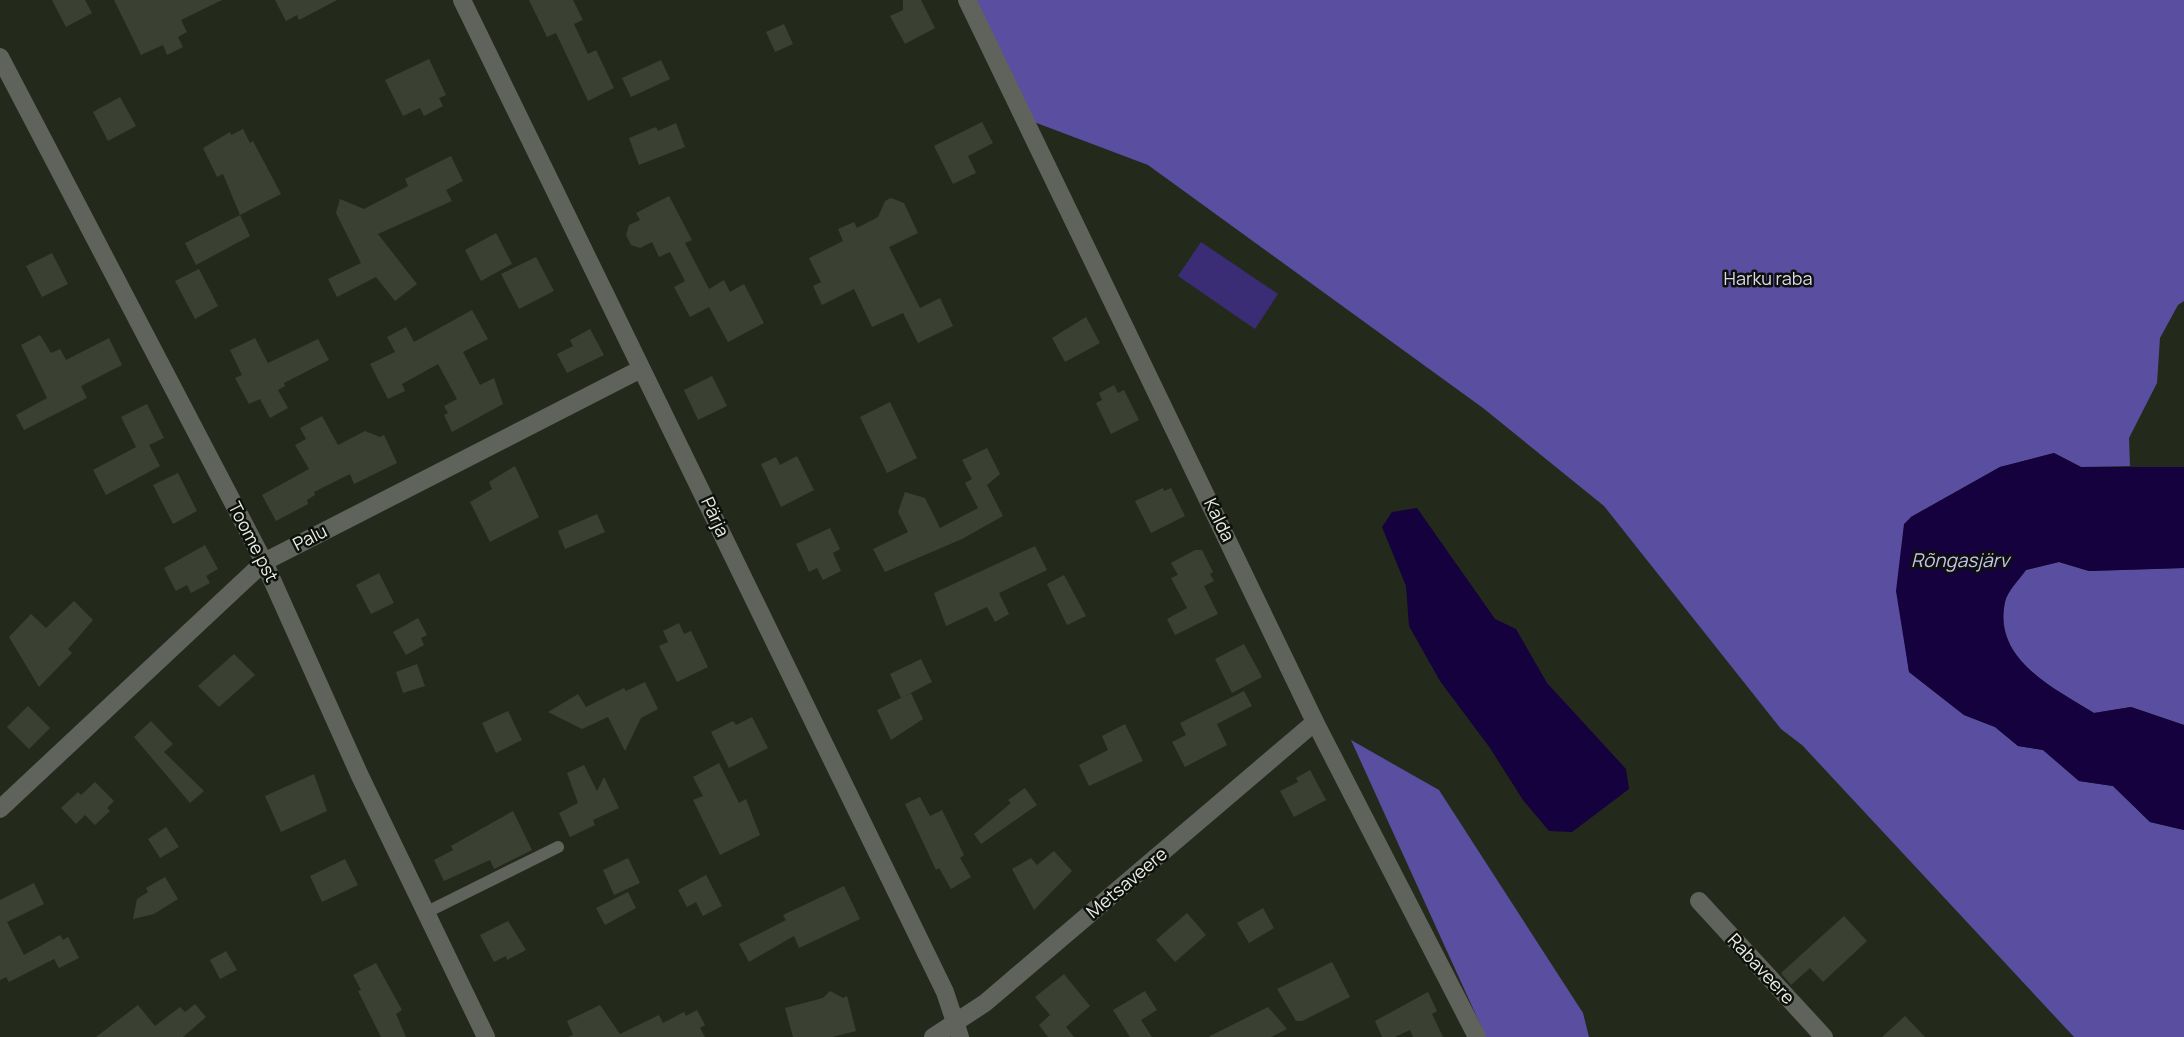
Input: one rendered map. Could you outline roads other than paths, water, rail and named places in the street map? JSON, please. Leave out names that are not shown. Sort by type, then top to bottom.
[{"type":"street","name":"Pärja","points":[[462,0],[945,992],[958,1031]]},
{"type":"street","name":"Kalda","points":[[967,0],[1315,722],[1477,1037]]},
{"type":"street","name":"Toome pst","points":[[0,57],[264,562],[425,913],[486,1037]]},
{"type":"street","name":"Palu","points":[[0,809],[264,562],[641,369]]},
{"type":"street","name":"Metsaveere","points":[[933,1037],[958,1031],[1315,722]]},
{"type":"street","name":"Rabaveere","points":[[1699,901],[1824,1037]]},
{"type":"lane","points":[[425,913],[558,847]]},
{"type":"water","name":"Rõngasjärv","points":[[2054,453],[2081,467],[2184,467],[2184,568],[2089,571],[2059,562],[2026,570],[2006,598],[2003,622],[2008,640],[2017,656],[2030,670],[2094,713],[2131,707],[2184,725],[2184,830],[2150,822],[2113,786],[2079,781],[2043,750],[2018,746],[1995,727],[1964,715],[1909,672],[1896,591],[1904,524],[1911,517],[2000,467]]},
{"type":"water","points":[[1417,508],[1495,619],[1516,629],[1547,683],[1626,769],[1629,789],[1572,832],[1549,831],[1523,800],[1490,748],[1440,681],[1409,626],[1406,586],[1382,527],[1392,512]]},
{"type":"park label","name":"Harku raba","points":[[1768,279]]}]
